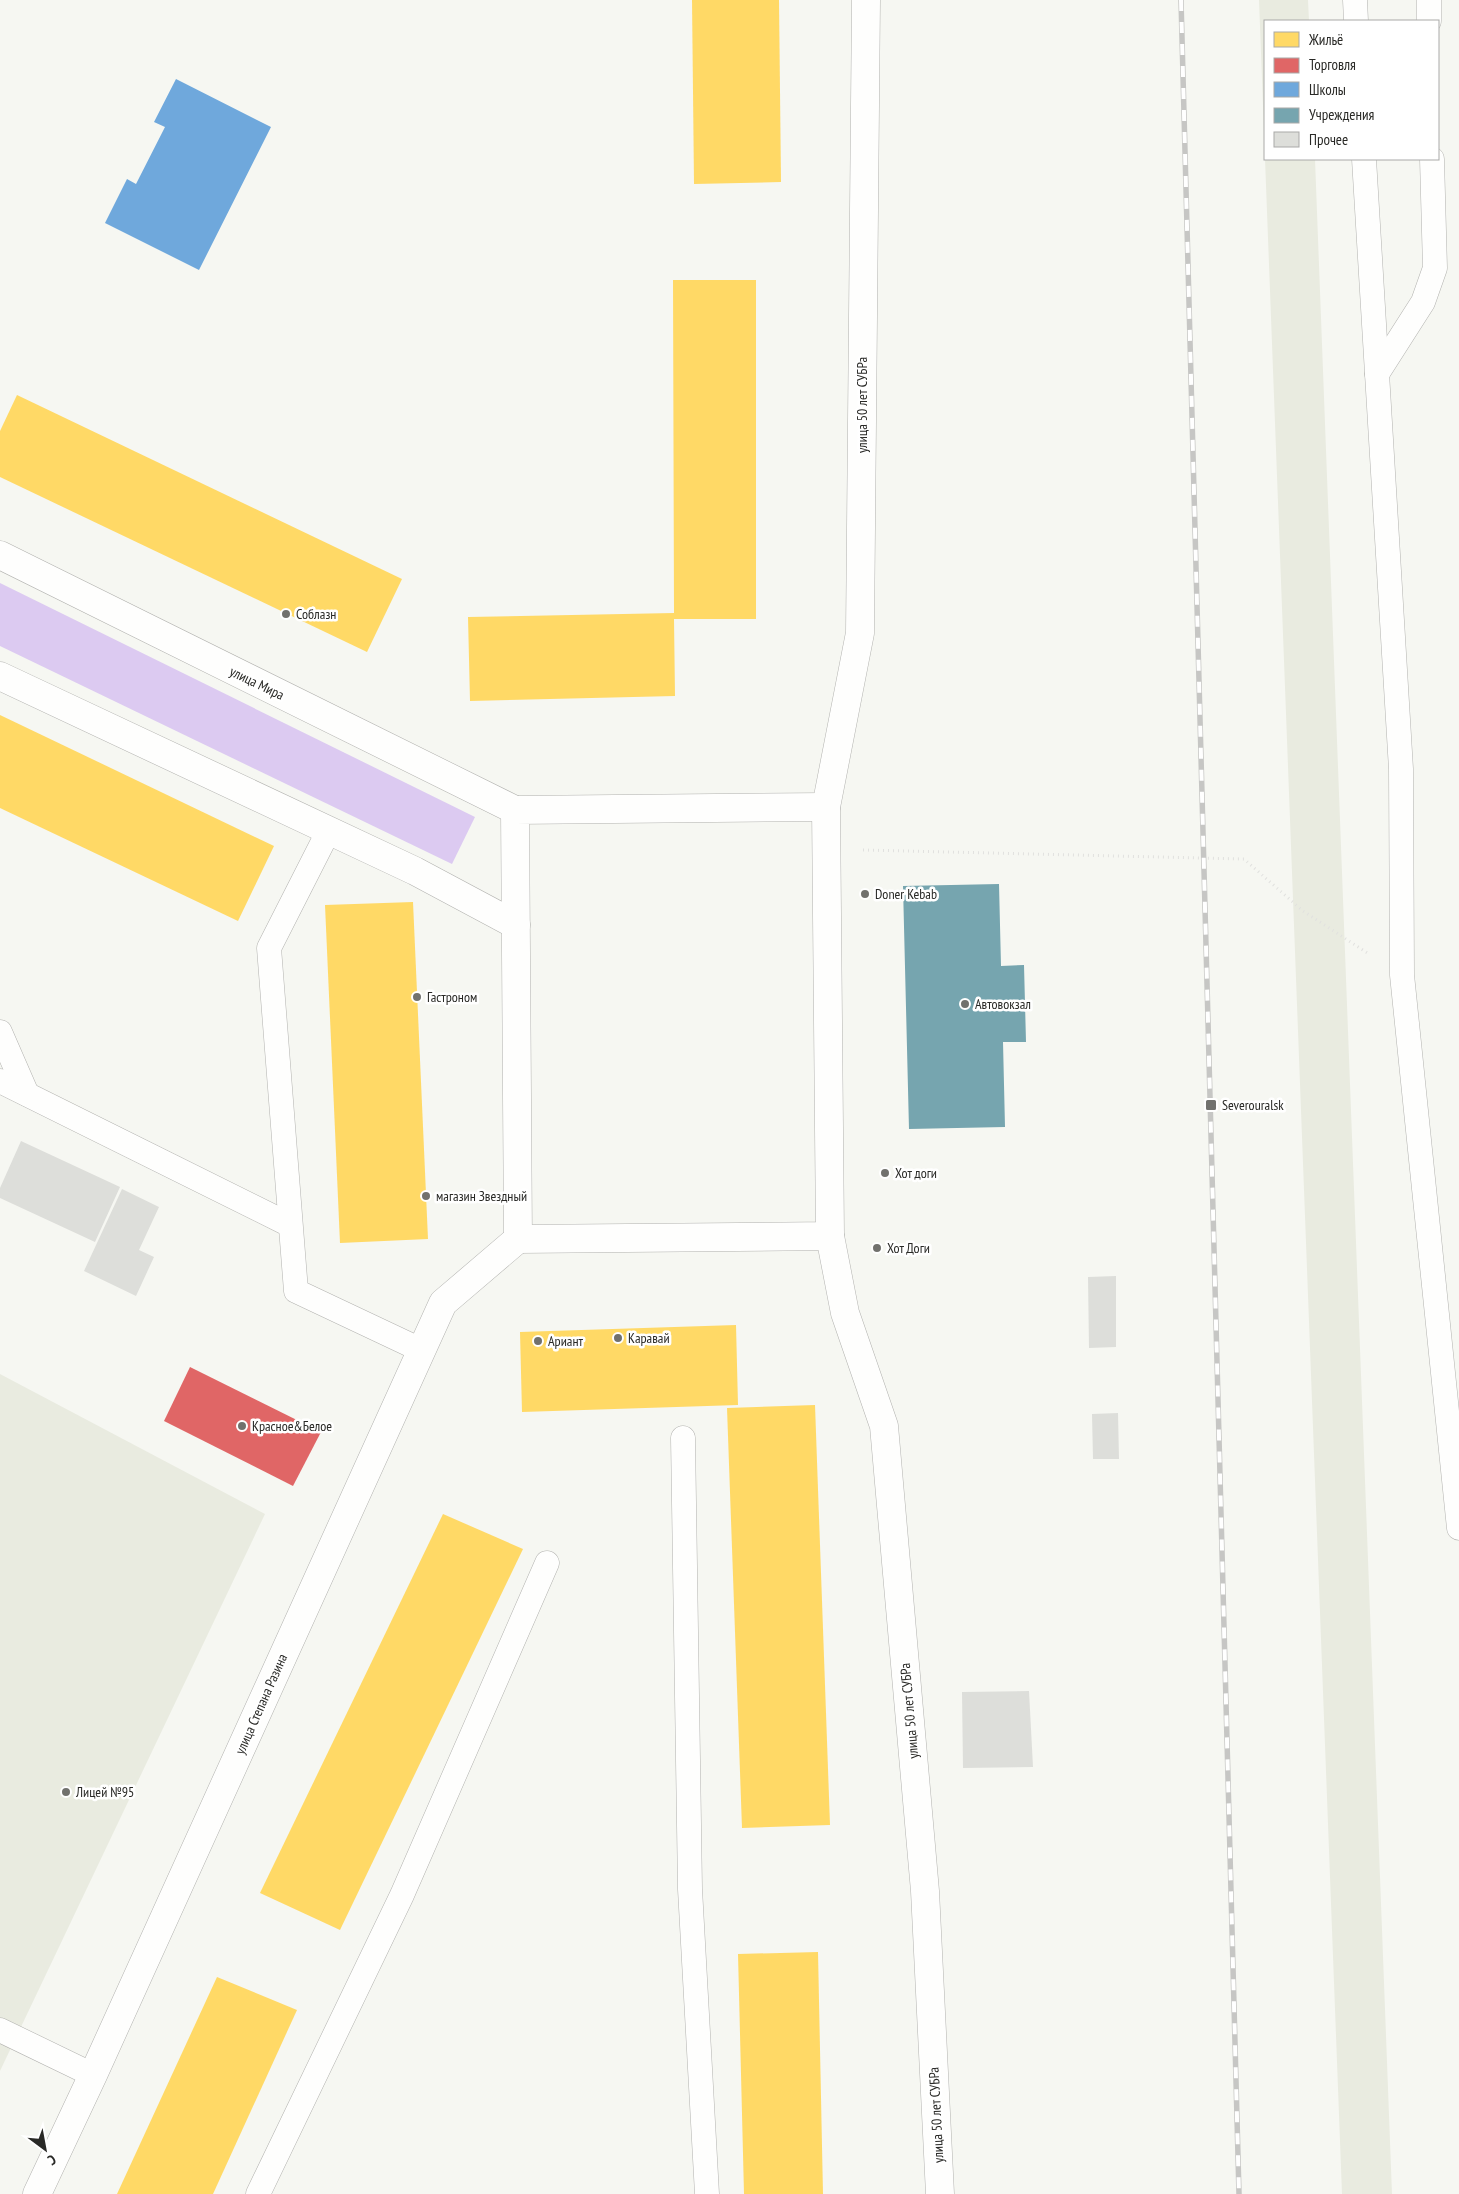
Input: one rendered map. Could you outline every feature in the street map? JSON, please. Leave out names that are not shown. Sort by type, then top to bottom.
[{"type":"street","name":"улица 50 лет СУБРа","points":[[866,0],[860,634],[826,807],[830,1236],[845,1313],[884,1426],[925,1891],[940,2194]]},
{"type":"street","name":"улица Мира","points":[[0,555],[515,810]]},
{"type":"street","points":[[0,676],[415,871],[516,925]]},
{"type":"street","points":[[826,807],[515,810],[518,1239],[830,1236]]},
{"type":"street","name":"улица Степана Разина","points":[[37,2194],[93,2076],[443,1303],[518,1239]]},
{"type":"lane","points":[[1355,0],[1356,20]]},
{"type":"lane","points":[[1429,0],[1429,20]]},
{"type":"lane","points":[[1364,160],[1401,769],[1402,975],[1459,1528]]},
{"type":"lane","points":[[1378,374],[1423,302],[1435,268],[1432,160]]},
{"type":"lane","points":[[329,830],[269,948],[296,1291],[421,1350]]},
{"type":"lane","points":[[0,1032],[27,1094]]},
{"type":"lane","points":[[0,1081],[290,1225]]},
{"type":"lane","points":[[683,1438],[690,1888],[707,2194]]},
{"type":"lane","points":[[258,2194],[402,1895],[547,1563]]},
{"type":"lane","points":[[0,2030],[93,2076]]},
{"type":"path","points":[[827,850],[1244,859],[1303,912],[1402,975]]},
{"type":"shaded area","points":[[1259,0],[1308,0],[1309,20],[1264,20],[1264,132]]},
{"type":"shaded area","points":[[1265,160],[1315,160],[1392,2194],[1342,2194]]},
{"type":"shaded area","points":[[0,583],[475,817],[452,864],[0,646]]},
{"type":"shaded area","name":"Лицей №95","points":[[0,1374],[265,1514],[0,2071]]},
{"type":"building: Жильё","points":[[692,0],[779,0],[781,182],[694,184]]},
{"type":"building: Жильё","points":[[673,280],[756,280],[756,619],[674,619],[675,696],[470,701],[468,617],[674,613]]},
{"type":"building: Жильё","points":[[17,395],[402,579],[367,652],[0,477],[0,431]]},
{"type":"building: Жильё","points":[[0,715],[274,846],[238,921],[0,808]]},
{"type":"building: Жильё","points":[[413,902],[428,1239],[340,1243],[325,905]]},
{"type":"building: Жильё","points":[[736,1325],[738,1405],[522,1412],[520,1332]]},
{"type":"building: Жильё","points":[[815,1405],[830,1825],[742,1828],[727,1408]]},
{"type":"building: Жильё","points":[[443,1514],[523,1549],[340,1930],[260,1893]]},
{"type":"building: Жильё","points":[[818,1952],[823,2194],[744,2194],[738,1954]]},
{"type":"building: Жильё","points":[[217,1977],[297,2010],[213,2194],[117,2194]]},
{"type":"building: Торговля","name":"Красное&Белое","points":[[190,1367],[321,1432],[293,1486],[164,1421]]},
{"type":"building: Школы","points":[[176,79],[271,127],[199,270],[105,223],[127,179],[136,184],[165,127],[154,122]]},
{"type":"building: Учреждения","name":"Автовокзал","points":[[999,884],[1001,966],[1024,965],[1026,1042],[1003,1042],[1005,1127],[909,1129],[903,886]]},
{"type":"building: Прочее","points":[[21,1141],[120,1187],[95,1242],[0,1198],[0,1188]]},
{"type":"building: Прочее","points":[[122,1189],[159,1207],[139,1250],[154,1257],[136,1296],[84,1271]]},
{"type":"building: Прочее","points":[[1116,1276],[1116,1347],[1089,1348],[1088,1277]]},
{"type":"building: Прочее","points":[[1118,1413],[1119,1459],[1093,1459],[1092,1414]]},
{"type":"building: Прочее","points":[[1029,1691],[1033,1767],[963,1768],[962,1692]]},
{"type":"railway","points":[[1181,0],[1239,2194]]},
{"type":"place","name":"Соблазн","points":[[286,614]]},
{"type":"place","name":"Doner Kebab","points":[[865,894]]},
{"type":"place","name":"Гастроном","points":[[417,997]]},
{"type":"place","name":"Автовокзал","points":[[965,1004]]},
{"type":"place","name":"Severouralsk","points":[[1211,1105]]},
{"type":"place","name":"Хот доги","points":[[885,1173]]},
{"type":"place","name":"магазин Звездный","points":[[426,1196]]},
{"type":"place","name":"Хот Доги","points":[[877,1248]]},
{"type":"place","name":"Каравай","points":[[618,1338]]},
{"type":"place","name":"Ариант","points":[[538,1341]]},
{"type":"place","name":"Красное&Белое","points":[[242,1426]]},
{"type":"place","name":"Лицей №95","points":[[66,1792]]}]
